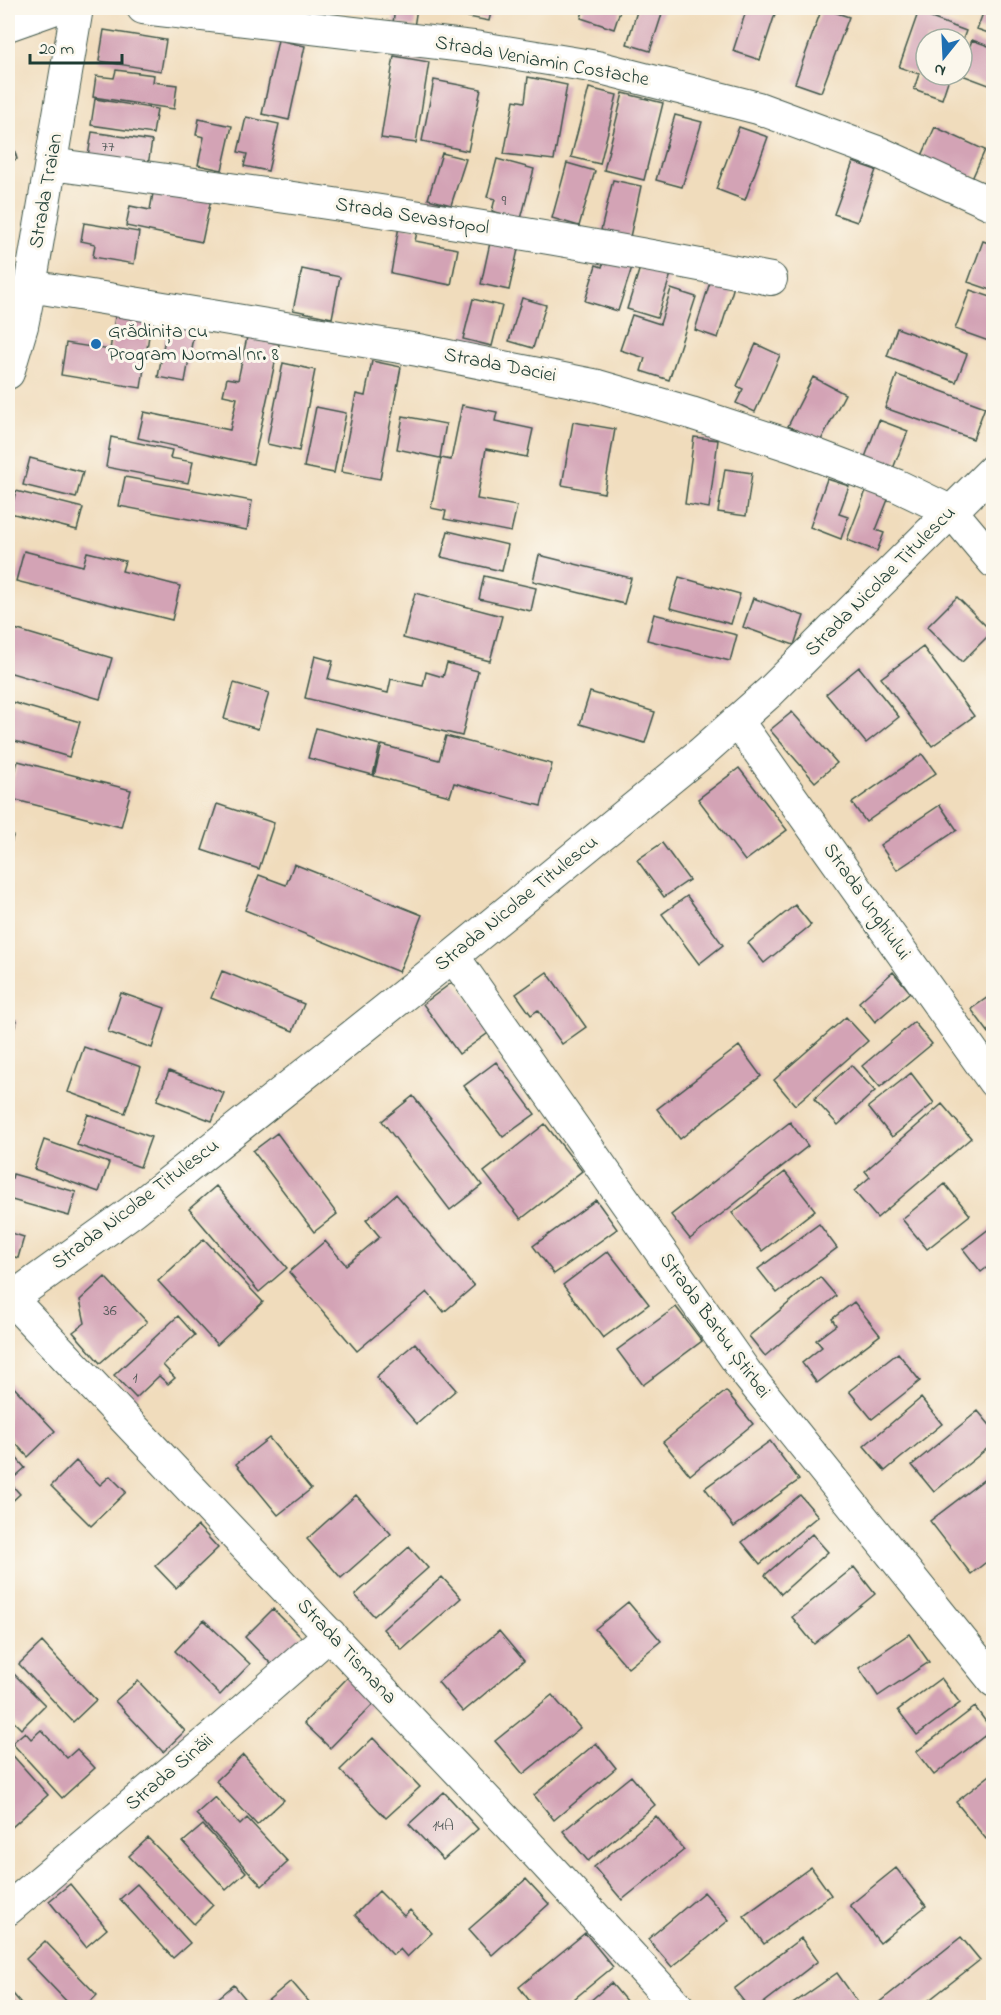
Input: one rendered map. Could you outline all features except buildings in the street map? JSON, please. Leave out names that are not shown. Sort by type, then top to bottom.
[{"type":"street","points":[[8,25],[56,8]]},
{"type":"street","name":"Strada Traian","points":[[8,373],[22,326],[30,286],[77,8]]},
{"type":"street","name":"Strada Veniamin Costache","points":[[143,8],[481,48],[597,67],[758,108],[880,153],[993,205]]},
{"type":"street","name":"Strada Sevastopol","points":[[51,164],[486,228],[673,259],[771,279]]},
{"type":"street","name":"Strada Daciei","points":[[30,286],[418,350],[598,386],[795,447],[898,486],[952,512]]},
{"type":"street","name":"Strada Nicolae Titulescu","points":[[9,1300],[133,1211],[453,956],[738,722],[993,470]]},
{"type":"street","points":[[952,512],[993,562]]},
{"type":"street","name":"Strada Unghiului","points":[[738,722],[993,1082]]},
{"type":"street","name":"Strada Barbu Știrbei","points":[[453,956],[746,1373],[993,1681]]},
{"type":"street","name":"Strada Tismana","points":[[9,1300],[330,1634],[679,2007]]},
{"type":"street","name":"Strada Sinăii","points":[[8,1909],[223,1728],[330,1634]]},
{"type":"place","name":"Grădinița cu Program Normal nr. 8","points":[[96,344]]}]
